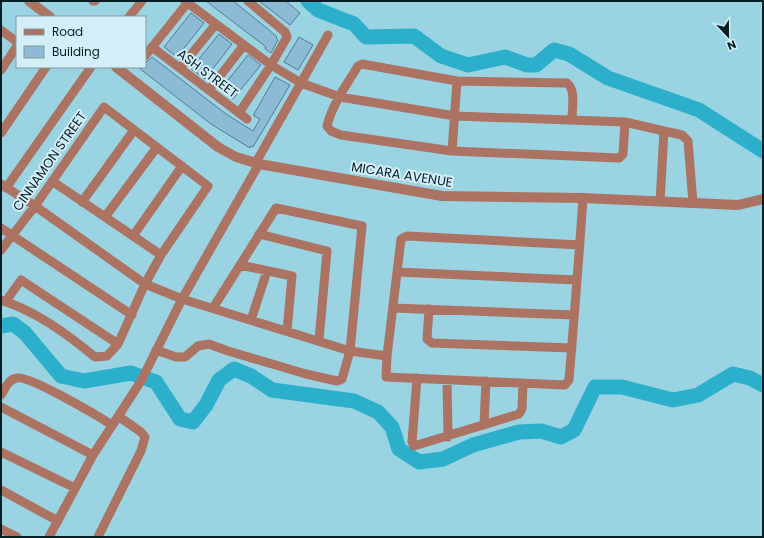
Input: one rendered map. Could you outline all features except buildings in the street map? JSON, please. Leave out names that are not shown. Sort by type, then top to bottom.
[{"type":"street","points":[[29,1],[49,16]]},
{"type":"street","points":[[130,16],[142,1]]},
{"type":"street","points":[[239,113],[271,65],[287,37],[285,32],[248,1]]},
{"type":"street","points":[[146,55],[187,2],[271,65],[301,83],[340,97],[455,116],[625,122],[682,135],[688,141],[693,203]]},
{"type":"street","points":[[180,68],[216,24]]},
{"type":"street","points":[[1,30],[16,41]]},
{"type":"street","points":[[49,537],[93,455],[142,378],[182,299],[328,35]]},
{"type":"street","points":[[209,90],[244,45]]},
{"type":"street","name":"ASH STREET","points":[[152,47],[247,119]]},
{"type":"street","points":[[1,70],[16,48]]},
{"type":"street","points":[[572,119],[572,92],[571,86],[567,83],[458,81],[362,64],[358,66],[340,97],[328,119],[327,126],[332,131],[341,134],[452,151],[619,158],[623,154],[625,122]]},
{"type":"street","points":[[1,133],[45,68]]},
{"type":"street","points":[[90,68],[4,186],[35,206],[145,284],[182,299],[320,340],[350,351],[387,356]]},
{"type":"street","name":"MICARA AVENUE","points":[[117,68],[218,147],[236,157],[257,164],[442,196],[583,198],[738,205],[763,199]]},
{"type":"street","points":[[452,151],[458,81]]},
{"type":"street","name":"CINNAMON STREET","points":[[1,250],[35,206],[104,107],[134,130]]},
{"type":"street","points":[[82,202],[134,130],[208,186],[162,255],[145,284],[118,344],[107,356],[95,357],[68,335],[23,308],[4,300],[21,280],[118,344]]},
{"type":"street","points":[[660,202],[664,131]]},
{"type":"street","points":[[105,217],[157,148]]},
{"type":"street","points":[[133,236],[182,166]]},
{"type":"street","points":[[52,181],[162,255]]},
{"type":"street","points":[[580,245],[407,236],[401,240],[387,356],[386,377],[565,385],[569,380],[580,245],[583,198]]},
{"type":"street","points":[[156,350],[176,358],[185,357],[198,346],[209,344],[306,374],[337,381],[342,379],[350,351],[362,226],[276,208],[213,308]]},
{"type":"street","points":[[1,228],[132,315]]},
{"type":"street","points":[[259,234],[328,251],[320,340]]},
{"type":"street","points":[[240,265],[292,276],[287,331]]},
{"type":"street","points":[[252,320],[267,271]]},
{"type":"street","points":[[397,272],[577,280]]},
{"type":"street","points":[[394,308],[574,315]]},
{"type":"street","points":[[429,309],[427,339],[432,343],[572,348]]},
{"type":"street","points":[[1,396],[10,381],[16,378],[23,378],[50,390],[112,425]]},
{"type":"street","points":[[416,378],[412,442],[414,446],[448,437],[519,414],[522,409],[523,383]]},
{"type":"street","points":[[447,380],[448,437]]},
{"type":"street","points":[[484,425],[486,381]]},
{"type":"street","points":[[1,407],[93,455]]},
{"type":"street","points":[[98,537],[141,451],[145,437],[141,432],[118,416]]},
{"type":"street","points":[[1,452],[76,488]]},
{"type":"street","points":[[1,490],[58,520]]},
{"type":"street","points":[[1,529],[17,537]]},
{"type":"waterway","points":[[308,1],[318,10],[354,24],[366,37],[414,36],[441,56],[468,65],[505,57],[527,65],[536,65],[554,50],[569,54],[608,78],[699,110],[763,151]]},
{"type":"waterway","points":[[1,326],[13,324],[25,333],[61,376],[84,381],[131,373],[156,382],[180,419],[193,422],[206,405],[219,380],[234,369],[251,376],[272,390],[354,401],[378,412],[392,427],[399,449],[419,462],[443,459],[473,445],[519,432],[541,431],[561,437],[574,430],[595,387],[622,387],[673,400],[698,395],[733,374],[750,378],[763,385]]}]
